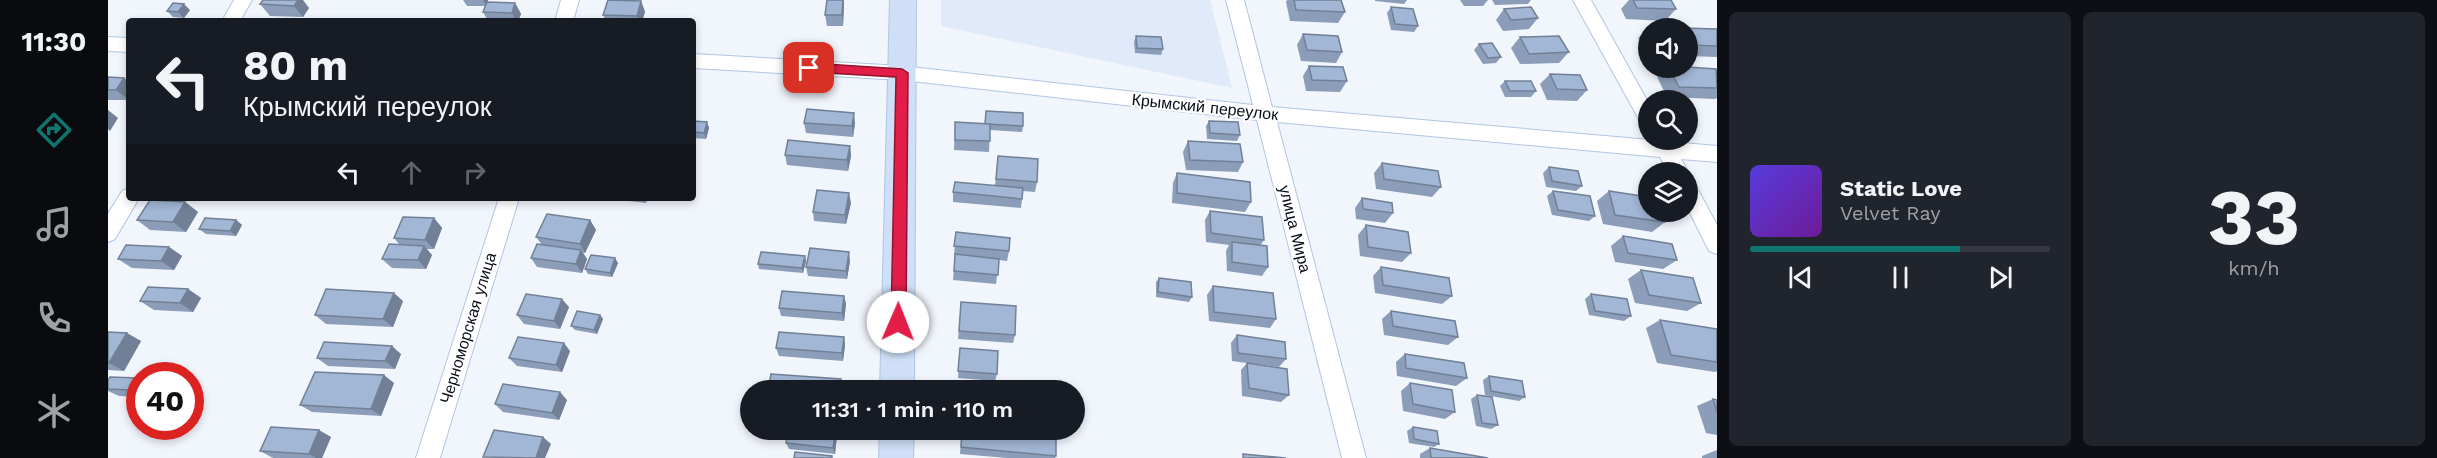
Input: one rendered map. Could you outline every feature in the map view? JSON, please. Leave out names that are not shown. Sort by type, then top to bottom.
[{"type":"street","points":[[233,18],[243,0]]},
{"type":"street","points":[[565,18],[570,0]]},
{"type":"street","points":[[897,380],[903,0]]},
{"type":"street","name":"улица Мира","points":[[1235,0],[1354,458]]},
{"type":"street","points":[[1582,0],[1638,100]]},
{"type":"street","points":[[108,44],[126,45]]},
{"type":"street","name":"Крымский переулок","points":[[696,61],[902,73],[1266,114],[1638,143]]},
{"type":"street","name":"Крымский переулок","points":[[1693,150],[1717,154]]},
{"type":"street","points":[[108,233],[127,201]]},
{"type":"street","name":"Черноморская улица","points":[[428,458],[507,201]]},
{"type":"street","points":[[1698,209],[1717,245]]},
{"type":"street","points":[[896,458],[897,440]]},
{"type":"shaded area","points":[[941,0],[1210,0],[1232,88],[941,26]]},
{"type":"building","points":[[263,0],[298,0],[294,6],[260,4]]},
{"type":"building","points":[[608,0],[641,1],[637,16],[603,15]]},
{"type":"building","points":[[827,0],[843,0],[842,15],[825,15]]},
{"type":"building","points":[[1294,0],[1341,0],[1345,12],[1296,10]]},
{"type":"building","points":[[1633,0],[1671,0],[1676,9],[1637,8]]},
{"type":"building","points":[[487,2],[515,3],[512,13],[483,12]]},
{"type":"building","points":[[173,3],[184,4],[178,12],[167,11]]},
{"type":"building","points":[[1391,7],[1413,9],[1418,26],[1395,24]]},
{"type":"building","points":[[1531,7],[1538,18],[1511,20],[1504,9]]},
{"type":"building","points":[[1698,28],[1717,29],[1717,46],[1698,45]]},
{"type":"building","points":[[1303,34],[1338,36],[1342,52],[1307,50]]},
{"type":"building","points":[[1136,36],[1161,37],[1163,49],[1137,48]]},
{"type":"building","points":[[1559,36],[1569,52],[1529,54],[1520,37]]},
{"type":"building","points":[[1492,43],[1501,57],[1488,58],[1479,44]]},
{"type":"building","points":[[1309,66],[1343,67],[1347,81],[1312,80]]},
{"type":"building","points":[[1698,68],[1716,69],[1717,88],[1679,87],[1674,78],[1698,78]]},
{"type":"building","points":[[1550,74],[1580,75],[1587,90],[1557,89]]},
{"type":"building","points":[[108,77],[124,78],[116,90],[108,90]]},
{"type":"building","points":[[1505,81],[1531,81],[1536,91],[1510,91]]},
{"type":"building","points":[[807,109],[854,113],[852,126],[804,123]]},
{"type":"building","points":[[986,111],[1023,113],[1023,126],[985,124]]},
{"type":"building","points":[[696,121],[707,122],[704,133],[696,132]]},
{"type":"building","points":[[1209,121],[1238,122],[1240,135],[1210,133]]},
{"type":"building","points":[[955,122],[990,124],[990,141],[955,140]]},
{"type":"building","points":[[788,140],[850,146],[847,160],[785,155]]},
{"type":"building","points":[[1188,141],[1240,144],[1243,162],[1190,160]]},
{"type":"building","points":[[998,156],[1038,159],[1037,182],[996,179]]},
{"type":"building","points":[[1382,163],[1438,171],[1441,187],[1384,179]]},
{"type":"building","points":[[1549,167],[1578,171],[1582,186],[1552,181]]},
{"type":"building","points":[[1177,173],[1250,182],[1251,202],[1177,193]]},
{"type":"building","points":[[955,182],[1023,188],[1022,199],[953,192]]},
{"type":"building","points":[[817,190],[849,193],[845,215],[813,212]]},
{"type":"building","points":[[1553,191],[1590,196],[1595,216],[1558,210]]},
{"type":"building","points":[[1609,191],[1638,195],[1638,218],[1615,215]]},
{"type":"building","points":[[1362,198],[1392,203],[1393,213],[1363,209]]},
{"type":"building","points":[[149,201],[185,202],[173,222],[137,220]]},
{"type":"building","points":[[1210,211],[1262,217],[1264,240],[1211,233]]},
{"type":"building","points":[[547,214],[590,220],[580,244],[536,237]]},
{"type":"building","points":[[403,217],[434,218],[425,240],[394,238]]},
{"type":"building","points":[[205,218],[236,220],[230,231],[199,229]]},
{"type":"building","points":[[1366,225],[1408,232],[1411,253],[1368,247]]},
{"type":"building","points":[[956,232],[1010,238],[1009,251],[954,246]]},
{"type":"building","points":[[1623,236],[1672,244],[1677,260],[1628,253]]},
{"type":"building","points":[[1232,242],[1267,246],[1268,267],[1232,262]]},
{"type":"building","points":[[389,244],[424,246],[418,260],[382,259]]},
{"type":"building","points":[[537,244],[581,250],[576,264],[531,258]]},
{"type":"building","points":[[126,245],[169,247],[161,261],[118,259]]},
{"type":"building","points":[[810,248],[849,252],[846,271],[806,267]]},
{"type":"building","points":[[761,252],[805,256],[802,268],[758,264]]},
{"type":"building","points":[[955,254],[999,259],[998,275],[954,271]]},
{"type":"building","points":[[591,255],[615,258],[610,273],[585,269]]},
{"type":"building","points":[[1381,267],[1449,278],[1452,296],[1383,285]]},
{"type":"building","points":[[1641,270],[1693,278],[1701,303],[1649,295]]},
{"type":"building","points":[[1159,278],[1191,282],[1192,297],[1158,292]]},
{"type":"building","points":[[1213,286],[1273,293],[1276,319],[1214,312]]},
{"type":"building","points":[[148,287],[188,289],[180,303],[140,301]]},
{"type":"building","points":[[326,289],[394,293],[383,319],[315,315]]},
{"type":"building","points":[[782,291],[844,296],[842,313],[779,308]]},
{"type":"building","points":[[526,294],[562,299],[554,321],[517,315]]},
{"type":"building","points":[[1591,294],[1627,299],[1631,316],[1595,311]]},
{"type":"building","points":[[961,302],[1016,306],[1015,335],[959,331]]},
{"type":"building","points":[[577,311],[600,315],[594,330],[571,326]]},
{"type":"building","points":[[1391,311],[1455,321],[1458,337],[1393,326]]},
{"type":"building","points":[[1660,320],[1717,329],[1717,362],[1671,355]]},
{"type":"building","points":[[108,332],[127,333],[109,363],[108,363]]},
{"type":"building","points":[[779,332],[844,337],[842,353],[776,348]]},
{"type":"building","points":[[1237,335],[1285,342],[1286,359],[1238,353]]},
{"type":"building","points":[[518,337],[564,343],[556,365],[509,358]]},
{"type":"building","points":[[324,342],[392,346],[385,361],[317,358]]},
{"type":"building","points":[[960,348],[998,351],[997,374],[958,371]]},
{"type":"building","points":[[1405,354],[1464,363],[1467,378],[1406,368]]},
{"type":"building","points":[[1247,363],[1287,369],[1289,395],[1249,388]]},
{"type":"building","points":[[315,372],[384,375],[371,409],[300,405]]},
{"type":"building","points":[[771,374],[841,379],[841,380],[770,380]]},
{"type":"building","points":[[1489,376],[1522,381],[1525,397],[1491,391]]},
{"type":"building","points":[[110,377],[126,378],[126,390],[108,389]]},
{"type":"building","points":[[1410,383],[1452,390],[1455,412],[1413,404]]},
{"type":"building","points":[[503,384],[560,392],[552,413],[495,404]]},
{"type":"building","points":[[1477,395],[1492,397],[1498,425],[1482,423]]},
{"type":"building","points":[[1713,399],[1717,400],[1717,412]]},
{"type":"building","points":[[271,427],[319,430],[309,454],[260,451]]},
{"type":"building","points":[[1413,427],[1437,431],[1439,444],[1414,439]]},
{"type":"building","points":[[494,430],[543,437],[536,458],[483,457]]},
{"type":"building","points":[[786,440],[834,440],[833,448],[786,443]]},
{"type":"building","points":[[961,440],[1056,440],[1056,456],[961,447]]},
{"type":"building","points":[[1430,448],[1488,458],[1431,458]]},
{"type":"building","points":[[795,452],[832,456],[832,458],[794,458]]},
{"type":"building","points":[[1243,454],[1286,458],[1243,458]]},
{"type":"route","points":[[809,68],[902,73],[898,322]]}]
